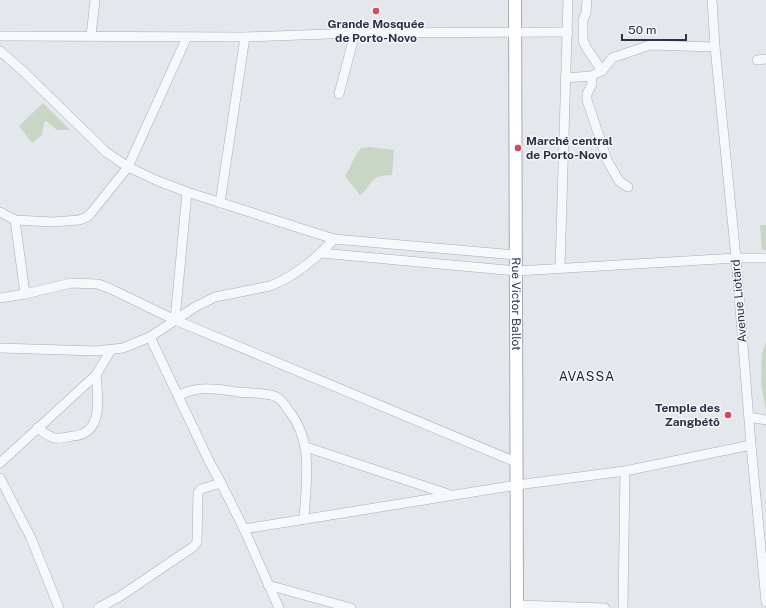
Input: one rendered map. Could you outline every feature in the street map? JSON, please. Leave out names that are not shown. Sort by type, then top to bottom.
[{"type":"main road","name":"Rue Victor Ballot","points":[[516,0],[517,607]]},
{"type":"street","points":[[91,36],[95,0]]},
{"type":"street","points":[[560,268],[568,0]]},
{"type":"street","points":[[587,0],[586,12],[583,20],[583,40],[602,71]]},
{"type":"street","name":"Avenue Liotard","points":[[712,0],[715,47],[736,258],[751,445],[766,602]]},
{"type":"street","points":[[0,36],[245,37],[355,33],[568,32]]},
{"type":"street","points":[[339,94],[355,33]]},
{"type":"street","points":[[0,212],[15,220],[53,222],[80,220],[87,217],[128,167],[187,37]]},
{"type":"street","points":[[220,203],[245,37]]},
{"type":"street","points":[[566,78],[591,76],[602,71],[612,58],[650,45],[715,47]]},
{"type":"street","points":[[0,51],[24,72],[106,152],[128,167],[158,181],[220,203],[334,239],[516,255]]},
{"type":"street","points":[[591,76],[592,84],[587,94],[602,145],[607,160],[618,181],[628,187]]},
{"type":"street","points":[[175,320],[187,192]]},
{"type":"street","points":[[15,220],[25,294]]},
{"type":"street","points":[[0,348],[96,351],[111,350],[135,344],[150,337],[195,307],[215,297],[279,283],[321,253],[334,239]]},
{"type":"street","points":[[321,253],[516,271],[736,258],[766,258]]},
{"type":"street","points":[[0,298],[25,294],[71,283],[98,284],[175,320],[516,462]]},
{"type":"street","points":[[150,337],[209,461],[244,529],[279,608]]},
{"type":"street","points":[[0,463],[96,375],[111,350]]},
{"type":"street","points":[[37,428],[54,438],[76,436],[86,433],[93,427],[97,413],[98,395],[96,375]]},
{"type":"street","points":[[178,396],[188,390],[199,389],[274,396],[286,406],[304,436],[306,447],[308,460],[304,519]]},
{"type":"street","points":[[749,417],[766,420]]},
{"type":"street","points":[[244,529],[517,485],[625,471],[751,445]]},
{"type":"street","points":[[306,447],[453,496]]},
{"type":"street","points":[[623,608],[625,471]]},
{"type":"street","points":[[0,478],[31,538],[59,608]]},
{"type":"street","points":[[98,608],[119,597],[193,547],[197,542],[198,493],[201,489],[221,483]]},
{"type":"street","points":[[268,585],[351,608]]},
{"type":"street","points":[[517,607],[605,608]]},
{"type":"green space","points":[[43,103],[70,130],[57,130],[46,121],[44,123],[42,135],[32,143],[19,126]]},
{"type":"green space","points":[[369,147],[394,150],[392,175],[377,177],[360,195],[345,176],[356,154],[361,148]]},
{"type":"green space","points":[[760,225],[766,225],[766,250],[762,250]]},
{"type":"green space","points":[[766,342],[766,413],[761,383],[762,354]]},
{"type":"place","name":"Grande Mosquée de Porto-Novo","points":[[376,11]]},
{"type":"place","name":"Marché central de Porto-Novo","points":[[518,148]]},
{"type":"place","name":"Temple des Zangbétô","points":[[728,415]]},
{"type":"district","name":"AVASSA","points":[[587,376]]}]
